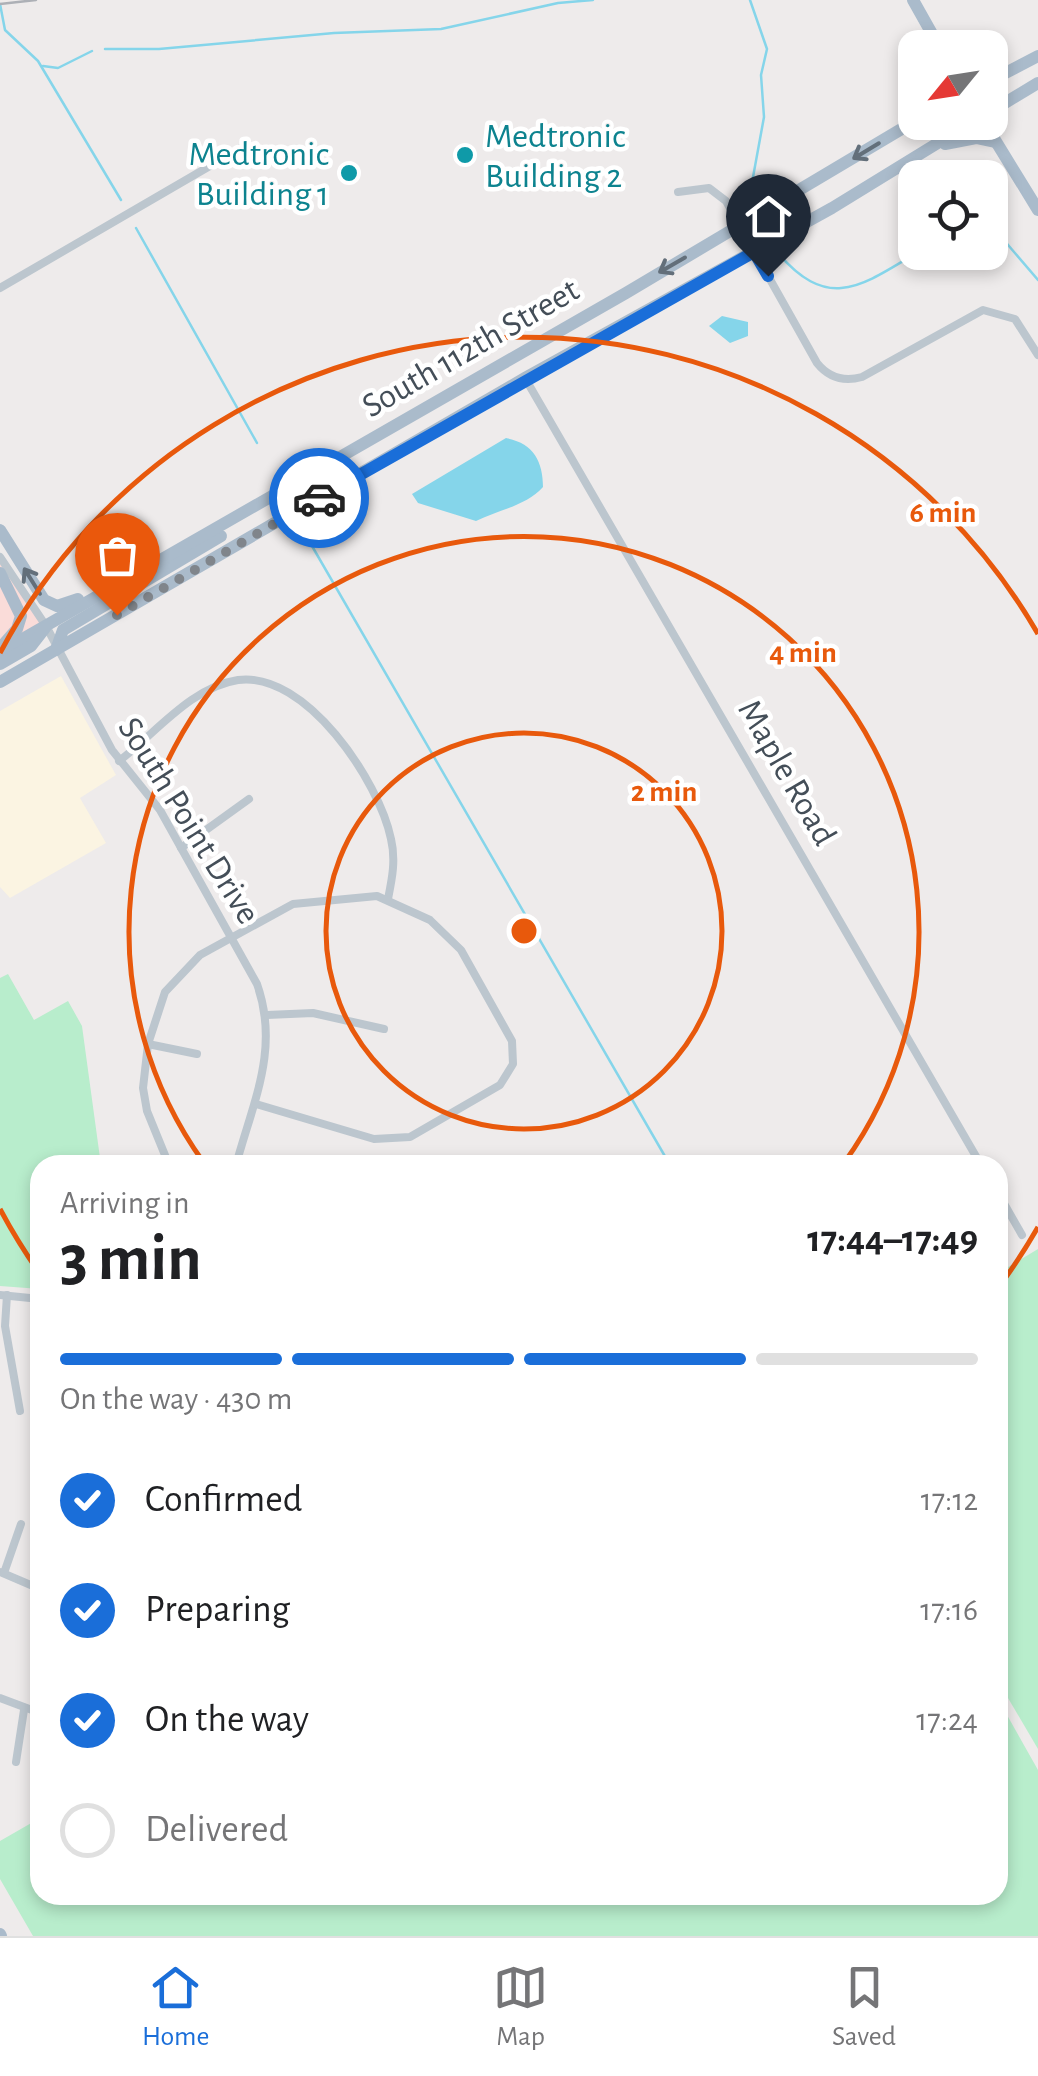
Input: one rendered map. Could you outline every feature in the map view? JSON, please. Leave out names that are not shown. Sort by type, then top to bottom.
[{"type":"main road","points":[[912,0],[930,30]]},
{"type":"main road","points":[[1008,72],[1038,56]]},
{"type":"main road","points":[[1008,101],[1038,83]]},
{"type":"main road","name":"South 112th Street","points":[[0,650],[266,502],[898,131]]},
{"type":"main road","points":[[932,147],[976,138],[995,142],[1038,210]]},
{"type":"main road","name":"South 112th Street","points":[[0,682],[943,140]]},
{"type":"main road","name":"Maple Road","points":[[513,357],[525,378]]},
{"type":"main road","points":[[0,530],[44,600],[65,606],[256,501],[266,502]]},
{"type":"main road","points":[[56,650],[63,630],[250,519],[266,502]]},
{"type":"main road","points":[[0,573],[21,616],[15,633],[0,650]]},
{"type":"main road","points":[[0,664],[30,646],[46,626]]},
{"type":"street","points":[[0,288],[246,145]]},
{"type":"street","points":[[678,192],[702,188],[716,191],[741,224],[817,363],[838,379],[862,376],[983,310],[1014,319],[1038,355]]},
{"type":"street","name":"Maple Road","points":[[525,378],[975,1155]]},
{"type":"street","name":"South Point Drive","points":[[0,556],[46,626],[119,761],[160,810],[257,984],[266,1014],[267,1055],[239,1155]]},
{"type":"street","points":[[119,761],[213,687],[248,680],[284,688],[329,725],[379,807],[393,845],[388,900]]},
{"type":"street","points":[[181,848],[249,800]]},
{"type":"street","points":[[165,1155],[147,1111],[143,1088],[158,1006],[174,978],[231,936],[269,914],[306,900],[358,894],[388,900],[430,920],[461,950],[512,1041],[513,1064],[500,1086],[422,1132],[392,1140],[336,1130],[256,1104]]},
{"type":"street","points":[[266,1014],[314,1013],[384,1029]]},
{"type":"street","points":[[148,1044],[197,1054]]},
{"type":"street","points":[[1008,1211],[1022,1236]]},
{"type":"street","points":[[20,1411],[5,1326],[4,1295],[30,1298]]},
{"type":"street","points":[[21,1524],[2,1572],[30,1585]]},
{"type":"street","points":[[0,1698],[30,1711]]},
{"type":"street","points":[[16,1762],[24,1710]]},
{"type":"shaded area","points":[[0,557],[46,626],[0,652]]},
{"type":"shaded area","points":[[61,676],[116,775],[80,798],[106,843],[10,898],[0,887],[0,711]]},
{"type":"green space","points":[[8,974],[34,1020],[68,1001],[82,1026],[100,1155],[30,1155],[30,1288],[0,1286],[0,978]]},
{"type":"green space","points":[[1038,1249],[1038,1749],[1008,1698],[1008,1267]]},
{"type":"green space","points":[[1008,1717],[1038,1770],[1038,1936],[33,1936],[0,1879],[0,1841],[30,1824],[30,1905],[1008,1905]]},
{"type":"water","points":[[722,316],[748,322],[748,336],[730,343],[709,326]]},
{"type":"water","points":[[506,438],[530,449],[541,469],[543,487],[528,499],[476,521],[418,503],[412,494]]},
{"type":"waterway","points":[[105,49],[159,49],[334,33],[441,29],[558,3],[593,0]]},
{"type":"waterway","points":[[749,199],[764,117],[761,75],[767,49],[750,0]]},
{"type":"waterway","points":[[0,4],[5,30],[38,61],[121,200]]},
{"type":"waterway","points":[[43,66],[58,68],[92,51]]},
{"type":"waterway","points":[[136,228],[257,443]]},
{"type":"waterway","points":[[1008,245],[1038,280]]},
{"type":"waterway","points":[[777,252],[795,271],[829,288],[861,283],[898,264]]},
{"type":"waterway","points":[[301,527],[664,1155]]},
{"type":"railway","points":[[0,4],[36,0]]},
{"type":"way so far","points":[[117,615],[319,498]]},
{"type":"place","name":"Medtronic Building 2","points":[[465,155]]},
{"type":"place","name":"Medtronic Building 1","points":[[349,173]]},
{"type":"route","points":[[319,498],[525,378],[754,252],[768,276]]}]
